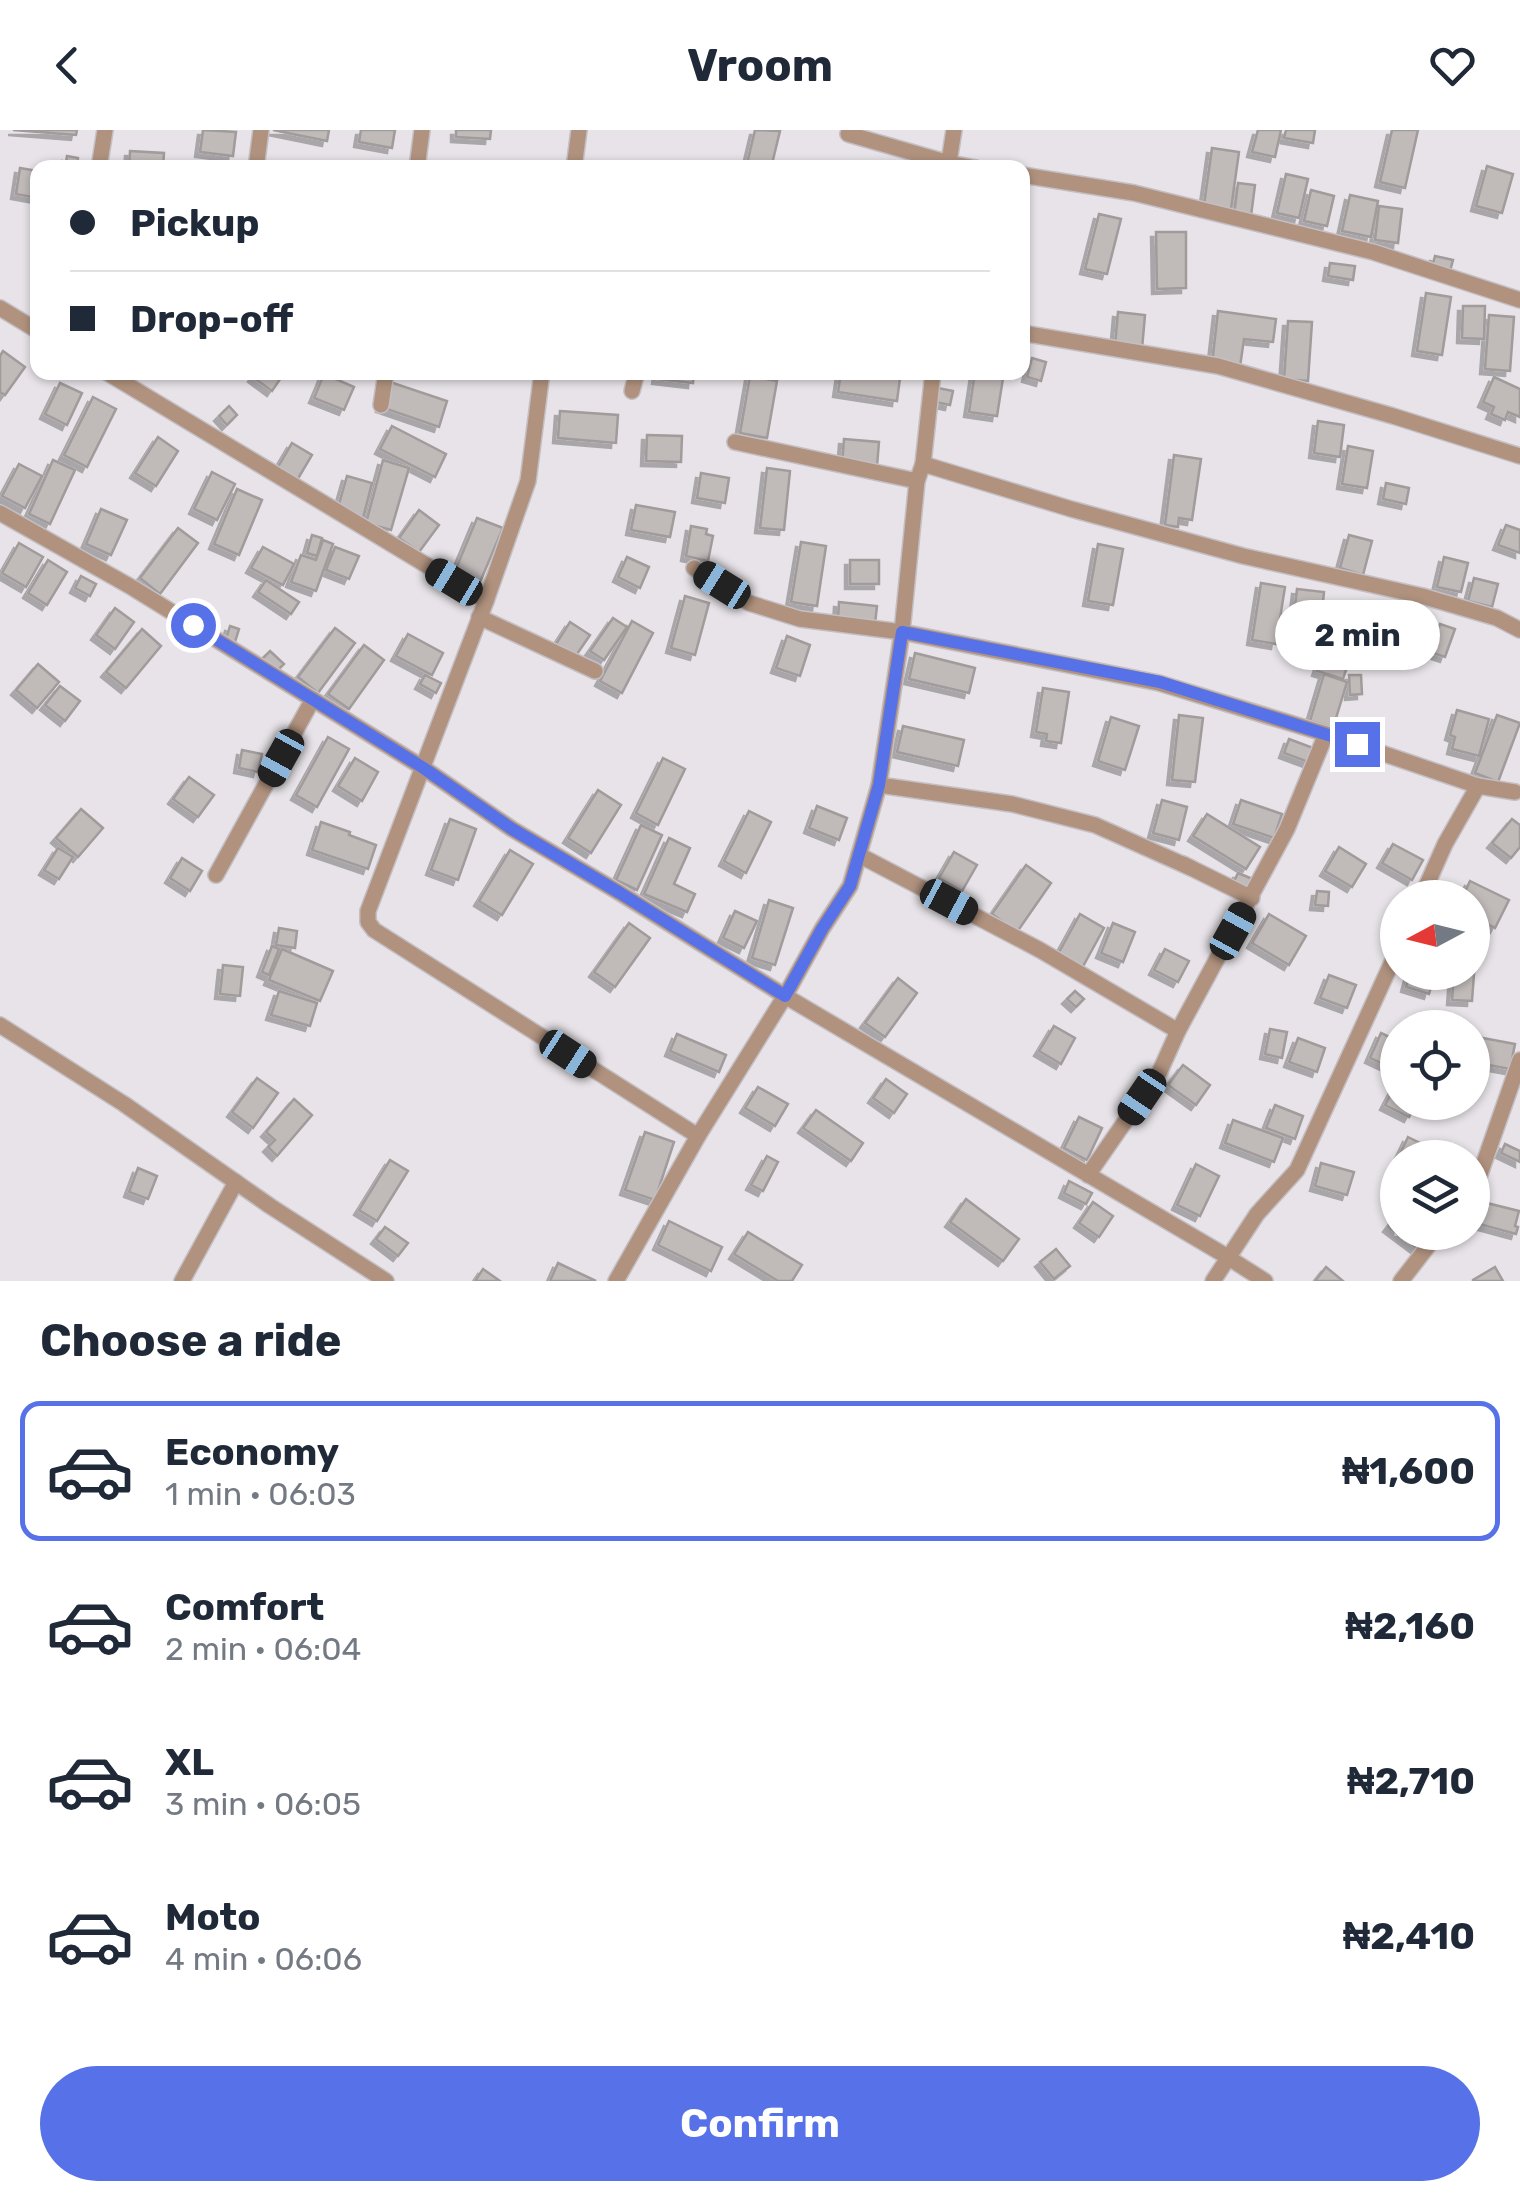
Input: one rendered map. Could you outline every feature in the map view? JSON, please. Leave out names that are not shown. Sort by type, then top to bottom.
[{"type":"street","points":[[100,160],[105,130]]},
{"type":"street","points":[[257,160],[261,130]]},
{"type":"street","points":[[417,160],[422,130]]},
{"type":"street","points":[[575,160],[579,130]]},
{"type":"street","points":[[950,160],[954,130]]},
{"type":"street","points":[[848,134],[933,160]]},
{"type":"street","points":[[1030,176],[1134,193],[1373,252],[1520,300]]},
{"type":"street","points":[[0,308],[30,326]]},
{"type":"street","points":[[1030,333],[1218,366],[1520,456]]},
{"type":"street","points":[[119,380],[482,609],[595,671]]},
{"type":"street","points":[[380,406],[385,380]]},
{"type":"street","points":[[541,380],[528,482],[368,911],[368,922],[698,1136]]},
{"type":"street","points":[[632,391],[635,380]]},
{"type":"street","points":[[616,1281],[698,1136],[850,886],[879,785],[932,380]]},
{"type":"street","points":[[736,442],[917,481]]},
{"type":"street","points":[[923,464],[1224,550],[1422,596],[1497,618],[1520,630]]},
{"type":"street","points":[[0,513],[133,588],[422,767],[512,829],[785,996],[1265,1281]]},
{"type":"street","points":[[694,568],[749,603],[800,619],[902,632],[1160,682],[1478,786],[1518,793]]},
{"type":"street","points":[[216,875],[313,699]]},
{"type":"street","points":[[1088,1175],[1160,1071],[1287,829],[1326,734]]},
{"type":"street","points":[[879,785],[1012,804],[1094,825],[1191,868]]},
{"type":"street","points":[[1429,880],[1478,786]]},
{"type":"street","points":[[1131,838],[1252,898]]},
{"type":"street","points":[[858,855],[1040,950],[1178,1031]]},
{"type":"street","points":[[1213,1281],[1258,1214],[1297,1170],[1380,990]]},
{"type":"street","points":[[0,1025],[386,1281]]},
{"type":"street","points":[[1490,1146],[1520,1060]]},
{"type":"street","points":[[182,1281],[236,1182]]},
{"type":"street","points":[[1401,1281],[1425,1250]]},
{"type":"building","points":[[13,130],[77,130],[76,135]]},
{"type":"building","points":[[203,130],[236,132],[233,156],[200,152]]},
{"type":"building","points":[[273,130],[329,130],[327,141]]},
{"type":"building","points":[[361,130],[395,130],[392,148],[359,142]]},
{"type":"building","points":[[456,130],[491,130],[490,139],[456,137]]},
{"type":"building","points":[[755,130],[780,131],[773,160],[748,160]]},
{"type":"building","points":[[1258,130],[1281,130],[1275,157],[1252,152]]},
{"type":"building","points":[[1286,130],[1315,130],[1313,143],[1284,138]]},
{"type":"building","points":[[1392,130],[1418,130],[1405,188],[1380,182]]},
{"type":"building","points":[[1212,148],[1239,152],[1231,209],[1204,205]]},
{"type":"building","points":[[130,151],[164,153],[164,160],[129,160]]},
{"type":"building","points":[[1487,166],[1513,174],[1502,213],[1476,206]]},
{"type":"building","points":[[20,168],[30,170],[30,197],[16,194]]},
{"type":"building","points":[[1286,174],[1308,179],[1299,218],[1277,213]]},
{"type":"building","points":[[1238,183],[1255,185],[1251,216],[1234,214]]},
{"type":"building","points":[[1311,190],[1334,196],[1327,226],[1304,221]]},
{"type":"building","points":[[1350,195],[1378,201],[1371,237],[1342,231]]},
{"type":"building","points":[[1379,206],[1402,209],[1398,243],[1375,240]]},
{"type":"building","points":[[1099,214],[1121,219],[1107,274],[1085,269]]},
{"type":"building","points":[[1156,232],[1186,232],[1186,288],[1157,289]]},
{"type":"building","points":[[1435,256],[1453,260],[1450,271],[1432,267]]},
{"type":"building","points":[[1330,263],[1355,266],[1353,280],[1328,276]]},
{"type":"building","points":[[1426,293],[1451,297],[1442,355],[1417,351]]},
{"type":"building","points":[[1463,306],[1485,306],[1484,339],[1462,338]]},
{"type":"building","points":[[1218,311],[1276,319],[1273,342],[1244,339],[1240,367],[1212,364]]},
{"type":"building","points":[[1118,312],[1145,315],[1142,349],[1115,346]]},
{"type":"building","points":[[1489,315],[1514,317],[1510,371],[1485,369]]},
{"type":"building","points":[[1288,321],[1312,322],[1308,381],[1284,379]]},
{"type":"building","points":[[3,351],[25,367],[5,395],[0,392]]},
{"type":"building","points":[[1032,358],[1046,362],[1041,381],[1030,378]]},
{"type":"building","points":[[1494,377],[1520,389],[1520,417],[1508,412],[1505,420],[1491,414],[1494,407],[1483,402]]},
{"type":"building","points":[[257,380],[280,380],[272,391]]},
{"type":"building","points":[[322,380],[338,380],[354,387],[344,410],[314,398]]},
{"type":"building","points":[[749,380],[777,381],[767,438],[740,433]]},
{"type":"building","points":[[840,380],[900,380],[897,401],[838,392]]},
{"type":"building","points":[[974,380],[1003,380],[997,416],[969,412]]},
{"type":"building","points":[[390,382],[447,401],[439,427],[381,407]]},
{"type":"building","points":[[60,383],[82,393],[67,425],[45,414]]},
{"type":"building","points":[[938,388],[953,391],[950,405],[935,402]]},
{"type":"building","points":[[93,397],[116,409],[87,467],[64,455]]},
{"type":"building","points":[[229,406],[237,415],[227,425],[219,416]]},
{"type":"building","points":[[560,411],[618,415],[616,443],[558,438]]},
{"type":"building","points":[[1318,421],[1344,425],[1340,457],[1314,453]]},
{"type":"building","points":[[392,426],[446,454],[435,477],[380,449]]},
{"type":"building","points":[[647,435],[682,436],[681,462],[646,461]]},
{"type":"building","points":[[158,437],[178,451],[156,486],[135,473]]},
{"type":"building","points":[[844,439],[879,442],[877,466],[842,464]]},
{"type":"building","points":[[292,443],[312,455],[296,482],[276,470]]},
{"type":"building","points":[[1348,446],[1373,451],[1367,488],[1342,484]]},
{"type":"building","points":[[1174,455],[1201,459],[1192,520],[1179,518],[1178,527],[1165,525]]},
{"type":"building","points":[[53,460],[75,470],[50,524],[29,514]]},
{"type":"building","points":[[383,460],[409,468],[391,530],[366,523]]},
{"type":"building","points":[[19,464],[42,476],[25,508],[2,496]]},
{"type":"building","points":[[767,468],[790,471],[784,530],[760,528]]},
{"type":"building","points":[[212,472],[235,484],[217,520],[194,509]]},
{"type":"building","points":[[701,473],[729,478],[725,503],[697,498]]},
{"type":"building","points":[[347,476],[372,483],[363,518],[337,511]]},
{"type":"building","points":[[1386,483],[1409,488],[1406,504],[1383,499]]},
{"type":"building","points":[[237,489],[262,500],[239,555],[214,544]]},
{"type":"building","points":[[636,505],[675,512],[670,537],[631,530]]},
{"type":"building","points":[[101,509],[127,520],[111,555],[86,544]]},
{"type":"building","points":[[419,510],[439,525],[419,552],[399,538]]},
{"type":"building","points":[[477,518],[503,528],[480,582],[455,571]]},
{"type":"building","points":[[1506,525],[1520,530],[1520,553],[1498,545]]},
{"type":"building","points":[[691,526],[707,529],[706,534],[713,536],[708,561],[686,556]]},
{"type":"building","points":[[178,528],[198,543],[160,594],[140,578]]},
{"type":"building","points":[[312,535],[322,538],[317,556],[307,553]]},
{"type":"building","points":[[1349,535],[1372,541],[1363,575],[1340,568]]},
{"type":"building","points":[[323,540],[333,544],[316,591],[291,582],[301,555],[316,560]]},
{"type":"building","points":[[801,542],[826,546],[817,606],[791,602]]},
{"type":"building","points":[[19,543],[43,557],[26,587],[2,573]]},
{"type":"building","points":[[1098,544],[1123,549],[1113,605],[1088,601]]},
{"type":"building","points":[[263,547],[294,564],[283,585],[251,568]]},
{"type":"building","points":[[335,547],[359,556],[349,579],[326,570]]},
{"type":"building","points":[[627,557],[649,567],[640,588],[618,577]]},
{"type":"building","points":[[1444,557],[1468,563],[1461,592],[1437,587]]},
{"type":"building","points":[[48,560],[67,572],[47,605],[28,593]]},
{"type":"building","points":[[850,560],[879,560],[879,584],[850,584]]},
{"type":"building","points":[[81,576],[96,584],[90,596],[75,588]]},
{"type":"building","points":[[1474,578],[1498,584],[1492,607],[1468,601]]},
{"type":"building","points":[[266,580],[299,602],[291,614],[258,592]]},
{"type":"building","points":[[1261,583],[1285,587],[1276,644],[1252,640]]},
{"type":"building","points":[[1297,589],[1324,592],[1318,652],[1290,649]]},
{"type":"building","points":[[685,596],[709,603],[695,655],[671,648]]},
{"type":"building","points":[[839,602],[877,606],[875,624],[838,619]]},
{"type":"building","points":[[115,608],[134,622],[115,649],[96,635]]},
{"type":"building","points":[[1398,613],[1420,622],[1409,650],[1387,641]]},
{"type":"building","points":[[613,618],[627,627],[604,660],[590,651]]},
{"type":"building","points":[[632,621],[653,633],[622,693],[600,681]]},
{"type":"building","points":[[570,622],[590,635],[575,657],[556,644]]},
{"type":"building","points":[[1440,624],[1455,629],[1445,657],[1430,652]]},
{"type":"building","points":[[230,626],[239,629],[235,642],[226,639]]},
{"type":"building","points":[[335,628],[355,643],[318,693],[298,677]]},
{"type":"building","points":[[142,629],[161,646],[126,688],[106,672]]},
{"type":"building","points":[[408,634],[443,653],[432,675],[396,656]]},
{"type":"building","points":[[787,636],[810,645],[800,676],[776,668]]},
{"type":"building","points":[[364,645],[384,660],[349,709],[328,694]]},
{"type":"building","points":[[270,651],[284,664],[275,673],[262,659]]},
{"type":"building","points":[[915,653],[975,668],[969,693],[909,679]]},
{"type":"building","points":[[1321,659],[1347,667],[1343,679],[1317,671]]},
{"type":"building","points":[[38,664],[59,682],[37,708],[16,690]]},
{"type":"building","points":[[1324,674],[1347,682],[1333,728],[1310,721]]},
{"type":"building","points":[[425,675],[441,683],[436,693],[420,684]]},
{"type":"building","points":[[1349,675],[1361,675],[1362,694],[1350,695]]},
{"type":"building","points":[[60,686],[80,701],[65,721],[45,705]]},
{"type":"building","points":[[1043,688],[1069,692],[1061,743],[1046,741],[1047,734],[1036,732]]},
{"type":"building","points":[[1457,710],[1489,719],[1479,756],[1452,749],[1455,737],[1450,735]]},
{"type":"building","points":[[1179,715],[1203,718],[1195,782],[1172,780]]},
{"type":"building","points":[[1497,715],[1520,723],[1498,782],[1475,773]]},
{"type":"building","points":[[1111,717],[1139,726],[1125,770],[1098,761]]},
{"type":"building","points":[[903,726],[964,740],[958,766],[897,752]]},
{"type":"building","points":[[328,737],[349,749],[317,807],[296,795]]},
{"type":"building","points":[[1289,739],[1313,748],[1308,762],[1284,753]]},
{"type":"building","points":[[242,750],[262,754],[258,772],[239,768]]},
{"type":"building","points":[[355,758],[378,772],[362,801],[338,786]]},
{"type":"building","points":[[663,758],[685,769],[658,825],[636,813]]},
{"type":"building","points":[[189,777],[214,795],[198,817],[173,799]]},
{"type":"building","points":[[598,790],[621,805],[591,853],[568,838]]},
{"type":"building","points":[[1162,800],[1187,807],[1179,840],[1153,833]]},
{"type":"building","points":[[1241,800],[1282,814],[1274,838],[1233,824]]},
{"type":"building","points":[[817,806],[847,818],[839,840],[809,828]]},
{"type":"building","points":[[81,809],[103,828],[78,857],[56,838]]},
{"type":"building","points":[[749,811],[771,822],[746,873],[724,861]]},
{"type":"building","points":[[1207,814],[1260,847],[1246,869],[1193,836]]},
{"type":"building","points":[[450,819],[476,829],[458,880],[431,870]]},
{"type":"building","points":[[1512,819],[1520,825],[1520,847],[1511,858],[1492,843]]},
{"type":"building","points":[[321,822],[376,845],[368,869],[312,850]]},
{"type":"building","points":[[641,825],[662,835],[637,890],[616,880]]},
{"type":"building","points":[[669,838],[690,848],[674,884],[695,894],[687,912],[644,894]]},
{"type":"building","points":[[1393,844],[1423,860],[1412,880],[1382,863]]},
{"type":"building","points":[[1339,847],[1366,864],[1352,887],[1325,871]]},
{"type":"building","points":[[58,848],[73,857],[59,879],[44,870]]},
{"type":"building","points":[[510,850],[533,864],[502,915],[479,901]]},
{"type":"building","points":[[954,852],[977,865],[962,891],[939,878]]},
{"type":"building","points":[[182,858],[202,871],[190,891],[170,878]]},
{"type":"building","points":[[1026,865],[1051,883],[1017,932],[992,914]]},
{"type":"building","points":[[1238,873],[1255,880],[1250,891],[1233,883]]},
{"type":"building","points":[[1317,891],[1329,892],[1328,906],[1315,905]]},
{"type":"building","points":[[1490,891],[1509,900],[1495,928],[1490,926]]},
{"type":"building","points":[[769,900],[793,908],[775,965],[752,958]]},
{"type":"building","points":[[735,911],[757,921],[744,948],[723,938]]},
{"type":"building","points":[[1080,914],[1104,928],[1081,970],[1057,956]]},
{"type":"building","points":[[1269,914],[1306,936],[1289,965],[1252,943]]},
{"type":"building","points":[[629,923],[650,938],[615,987],[594,972]]},
{"type":"building","points":[[1113,923],[1135,932],[1123,962],[1101,953]]},
{"type":"building","points":[[279,928],[297,931],[295,948],[276,945]]},
{"type":"building","points":[[272,946],[279,949],[269,975],[262,972]]},
{"type":"building","points":[[282,949],[333,971],[320,1001],[269,980]]},
{"type":"building","points":[[1165,949],[1189,961],[1178,982],[1154,970]]},
{"type":"building","points":[[223,965],[243,967],[240,996],[220,994]]},
{"type":"building","points":[[1329,975],[1356,985],[1347,1008],[1320,998]]},
{"type":"building","points":[[898,978],[917,993],[885,1037],[865,1023]]},
{"type":"building","points":[[1453,990],[1473,990],[1472,1001],[1452,1000]]},
{"type":"building","points":[[279,991],[317,1003],[310,1026],[271,1015]]},
{"type":"building","points":[[1075,991],[1084,999],[1076,1007],[1067,999]]},
{"type":"building","points":[[1054,1026],[1075,1038],[1061,1064],[1039,1051]]},
{"type":"building","points":[[1270,1029],[1287,1032],[1282,1058],[1265,1054]]},
{"type":"building","points":[[677,1034],[726,1055],[719,1072],[670,1051]]},
{"type":"building","points":[[1380,1035],[1380,1063],[1370,1058]]},
{"type":"building","points":[[1298,1038],[1325,1048],[1317,1072],[1289,1062]]},
{"type":"building","points":[[1490,1039],[1515,1044],[1510,1069],[1490,1065]]},
{"type":"building","points":[[1183,1065],[1210,1085],[1196,1105],[1168,1085]]},
{"type":"building","points":[[257,1078],[278,1093],[253,1128],[232,1112]]},
{"type":"building","points":[[886,1079],[907,1094],[894,1113],[873,1098]]},
{"type":"building","points":[[758,1087],[788,1104],[775,1126],[745,1108]]},
{"type":"building","points":[[294,1099],[312,1115],[277,1156],[268,1147],[275,1140],[266,1132]]},
{"type":"building","points":[[1275,1105],[1303,1116],[1295,1139],[1266,1128]]},
{"type":"building","points":[[816,1110],[863,1143],[851,1161],[803,1128]]},
{"type":"building","points":[[1079,1117],[1102,1128],[1087,1160],[1064,1148]]},
{"type":"building","points":[[1233,1120],[1283,1138],[1274,1162],[1225,1143]]},
{"type":"building","points":[[645,1132],[674,1142],[655,1200],[625,1190]]},
{"type":"building","points":[[1505,1144],[1520,1151],[1520,1162],[1501,1153]]},
{"type":"building","points":[[767,1156],[778,1162],[763,1191],[751,1185]]},
{"type":"building","points":[[390,1160],[408,1171],[377,1221],[359,1210]]},
{"type":"building","points":[[1321,1163],[1354,1172],[1347,1195],[1315,1186]]},
{"type":"building","points":[[1196,1164],[1219,1176],[1200,1216],[1177,1205]]},
{"type":"building","points":[[138,1168],[157,1176],[148,1199],[129,1192]]},
{"type":"building","points":[[1069,1181],[1092,1193],[1086,1204],[1064,1193]]},
{"type":"building","points":[[966,1199],[1019,1239],[1003,1261],[950,1222]]},
{"type":"building","points":[[1093,1202],[1113,1216],[1099,1237],[1079,1223]]},
{"type":"building","points":[[1490,1204],[1519,1211],[1516,1234],[1490,1227]]},
{"type":"building","points":[[669,1221],[722,1247],[711,1271],[658,1245]]},
{"type":"building","points":[[385,1227],[408,1243],[398,1256],[376,1239]]},
{"type":"building","points":[[748,1232],[802,1265],[792,1281],[778,1281],[734,1254]]},
{"type":"building","points":[[1056,1249],[1070,1266],[1054,1279],[1040,1262]]},
{"type":"building","points":[[558,1263],[596,1281],[550,1281]]},
{"type":"building","points":[[1326,1267],[1343,1281],[1315,1281]]},
{"type":"building","points":[[1495,1267],[1503,1281],[1473,1281],[1473,1280]]},
{"type":"building","points":[[483,1269],[500,1281],[475,1281]]},
{"type":"route","points":[[193,625],[422,767],[512,829],[785,996],[850,886],[879,785],[902,632],[1160,682],[1357,744]]}]
